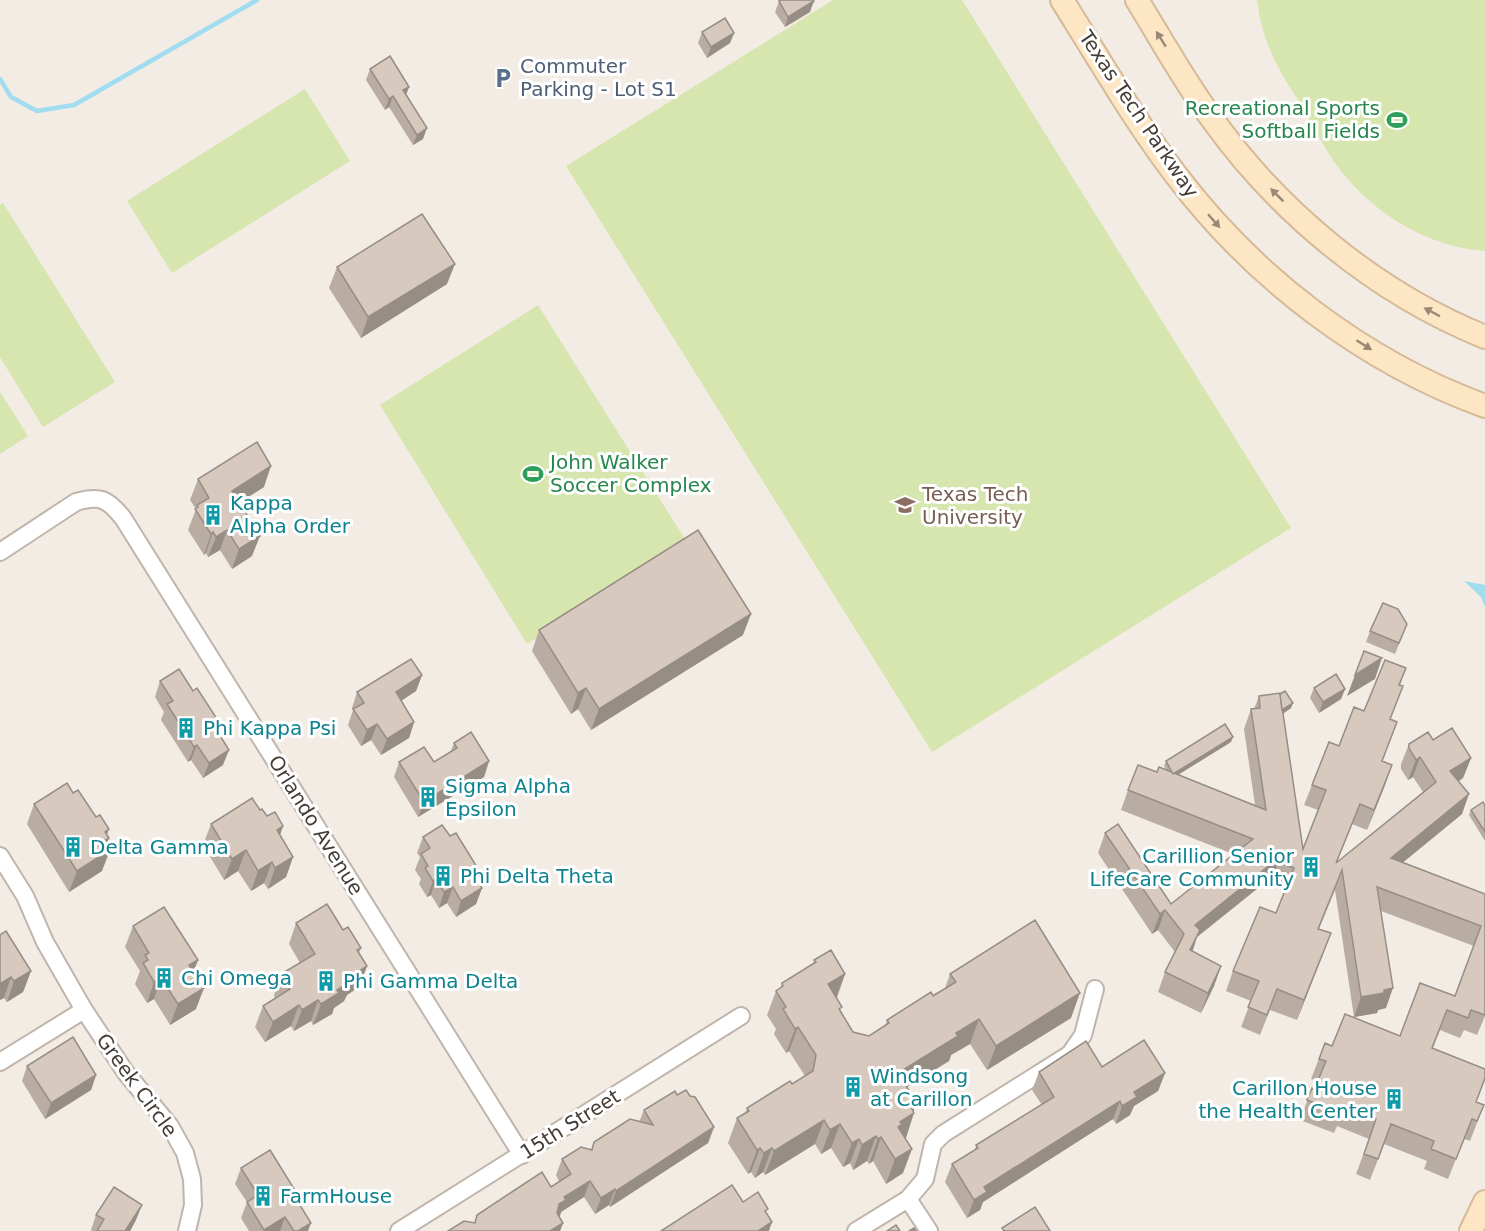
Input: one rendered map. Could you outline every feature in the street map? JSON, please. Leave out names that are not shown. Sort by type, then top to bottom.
[{"type":"main road","name":"Texas Tech Parkway","points":[[1062,0],[1138,121],[1176,175],[1219,227],[1272,279],[1334,326],[1398,366],[1455,395],[1485,406]]},
{"type":"main road","points":[[1137,0],[1209,116],[1259,177],[1287,205],[1321,236],[1389,287],[1460,327],[1485,337]]},
{"type":"main road","points":[[1471,1231],[1485,1202]]},
{"type":"street","name":"Orlando Avenue","points":[[0,552],[76,502],[90,498],[104,500],[112,505],[123,518],[522,1155]]},
{"type":"street","name":"Greek Circle","points":[[0,856],[25,896],[45,942],[84,1010],[126,1073],[170,1126],[184,1153],[192,1179],[193,1205],[188,1231]]},
{"type":"street","points":[[856,1231],[909,1198],[925,1179],[933,1144],[943,1134],[1070,1054],[1083,1035],[1095,989]]},
{"type":"street","points":[[0,1062],[84,1010]]},
{"type":"street","name":"15th Street","points":[[399,1231],[741,1017]]},
{"type":"street","points":[[909,1198],[929,1231]]},
{"type":"green space","points":[[833,0],[962,0],[1291,528],[932,752],[566,166]]},
{"type":"green space","name":"Recreational Sports Softball Fields","points":[[1257,0],[1485,0],[1485,251],[1443,243],[1424,236],[1387,215],[1355,187],[1330,156],[1279,69],[1263,31]]},
{"type":"green space","points":[[305,89],[350,161],[172,273],[127,201]]},
{"type":"green space","points":[[3,203],[115,382],[43,427],[0,357],[0,205]]},
{"type":"green space","name":"John Walker Soccer Complex","points":[[538,305],[688,544],[527,644],[380,405]]},
{"type":"green space","points":[[0,392],[28,436],[0,454]]},
{"type":"water","points":[[1464,581],[1485,585],[1485,607],[1481,597]]},
{"type":"building","points":[[779,1],[814,1],[788,17]]},
{"type":"building","points":[[725,18],[734,33],[711,47],[702,32]]},
{"type":"building","points":[[390,56],[409,87],[403,90],[427,128],[417,135],[393,96],[389,99],[370,69]]},
{"type":"building","points":[[422,214],[455,264],[368,317],[337,267]]},
{"type":"building","points":[[257,442],[271,466],[232,491],[260,536],[239,549],[227,530],[216,537],[213,532],[211,534],[195,509],[197,505],[209,498],[198,479]]},
{"type":"building","points":[[698,530],[751,614],[599,709],[586,688],[578,693],[539,630]]},
{"type":"building","points":[[1383,603],[1398,609],[1407,624],[1399,643],[1370,631]]},
{"type":"building","points":[[1364,651],[1382,658],[1355,675]]},
{"type":"building","points":[[411,659],[422,675],[396,692],[414,722],[387,739],[377,724],[367,730],[353,709],[364,703],[357,692]]},
{"type":"building","points":[[1385,660],[1406,668],[1399,685],[1403,686],[1390,719],[1397,722],[1382,761],[1392,765],[1374,810],[1360,804],[1336,863],[1436,782],[1420,757],[1416,760],[1409,744],[1428,732],[1433,740],[1452,728],[1471,758],[1450,771],[1469,794],[1391,858],[1485,894],[1485,1015],[1471,1010],[1468,1018],[1447,1010],[1432,1048],[1485,1069],[1485,1078],[1476,1102],[1484,1105],[1477,1121],[1472,1119],[1456,1159],[1431,1149],[1434,1141],[1391,1124],[1378,1159],[1364,1154],[1376,1119],[1344,1106],[1341,1113],[1307,1100],[1312,1088],[1314,1090],[1326,1061],[1319,1059],[1325,1043],[1332,1046],[1345,1014],[1400,1036],[1420,983],[1455,996],[1481,926],[1377,887],[1393,988],[1384,990],[1384,993],[1361,997],[1342,870],[1318,929],[1331,933],[1304,1000],[1277,989],[1267,1015],[1248,1007],[1259,981],[1233,971],[1260,907],[1276,913],[1294,868],[1278,862],[1281,856],[1195,925],[1200,930],[1190,950],[1221,966],[1208,993],[1165,972],[1184,934],[1165,910],[1160,914],[1105,833],[1118,824],[1171,904],[1253,839],[1128,790],[1138,765],[1157,772],[1159,767],[1266,810],[1251,709],[1260,708],[1259,696],[1280,693],[1303,849],[1326,790],[1312,785],[1329,742],[1339,746],[1354,707],[1364,711]]},
{"type":"building","points":[[179,669],[193,691],[197,688],[217,719],[212,723],[229,750],[209,763],[197,745],[194,747],[167,704],[173,701],[160,681]]},
{"type":"building","points":[[1336,674],[1345,689],[1323,702],[1314,688]]},
{"type":"building","points":[[1285,691],[1293,703],[1282,710],[1280,694]]},
{"type":"building","points":[[1225,724],[1233,737],[1173,774],[1166,761]]},
{"type":"building","points":[[471,732],[489,761],[424,802],[399,762],[424,747],[434,762],[457,748],[454,743]]},
{"type":"building","points":[[67,783],[73,793],[78,790],[96,817],[100,815],[109,829],[105,832],[109,838],[104,841],[110,850],[77,871],[34,804]]},
{"type":"building","points":[[252,798],[267,816],[275,812],[283,826],[277,830],[293,857],[275,868],[272,862],[258,871],[246,850],[232,859],[211,824]]},
{"type":"building","points":[[1483,802],[1485,806],[1485,832],[1471,810]]},
{"type":"building","points":[[442,825],[450,836],[456,833],[480,872],[474,875],[482,888],[461,901],[453,887],[444,892],[436,879],[433,881],[425,868],[428,866],[421,854],[430,848],[423,837]]},
{"type":"building","points":[[327,904],[343,930],[348,927],[361,948],[357,950],[367,966],[350,977],[352,980],[337,990],[339,993],[321,1004],[318,1000],[302,1010],[299,1005],[273,1022],[263,1006],[290,989],[281,974],[315,954],[296,923]]},
{"type":"building","points":[[164,907],[198,960],[189,965],[204,988],[178,1004],[161,978],[154,982],[143,963],[148,960],[145,955],[149,953],[133,926]]},
{"type":"building","points":[[1035,920],[1080,993],[996,1046],[979,1019],[956,1033],[958,1036],[898,1073],[917,1103],[911,1107],[914,1113],[900,1122],[902,1124],[898,1127],[912,1149],[895,1159],[881,1137],[878,1139],[876,1136],[862,1145],[859,1139],[852,1143],[840,1124],[830,1130],[824,1120],[774,1151],[772,1148],[764,1153],[760,1148],[757,1150],[737,1118],[749,1111],[747,1108],[790,1081],[792,1084],[813,1071],[816,1055],[798,1027],[795,1029],[783,1009],[786,1007],[776,991],[783,986],[782,983],[831,950],[845,974],[828,984],[842,1007],[839,1009],[853,1032],[869,1036],[889,1023],[887,1020],[931,992],[933,996],[956,982],[950,974]]},
{"type":"building","points":[[6,931],[31,971],[14,981],[11,977],[0,984],[0,935]]},
{"type":"building","points":[[73,1037],[96,1075],[51,1103],[27,1066]]},
{"type":"building","points":[[1144,1040],[1165,1073],[1134,1092],[1137,1097],[1122,1106],[1120,1101],[984,1187],[987,1192],[974,1200],[952,1164],[978,1148],[976,1145],[1054,1097],[1039,1072],[1086,1041],[1102,1067]]},
{"type":"building","points":[[686,1090],[690,1096],[695,1097],[714,1127],[616,1191],[615,1189],[601,1198],[590,1181],[564,1197],[566,1200],[559,1204],[557,1213],[563,1223],[550,1231],[448,1231],[464,1221],[475,1223],[477,1215],[542,1172],[551,1187],[571,1174],[562,1159],[581,1147],[592,1150],[594,1142],[630,1119],[653,1125],[644,1110],[675,1091],[677,1095]]},
{"type":"building","points":[[270,1150],[296,1192],[293,1194],[311,1223],[298,1231],[294,1231],[285,1217],[264,1230],[247,1202],[258,1195],[241,1168]]},
{"type":"building","points":[[732,1185],[743,1202],[758,1192],[768,1209],[765,1211],[772,1222],[758,1231],[661,1231]]},
{"type":"building","points":[[114,1187],[142,1205],[125,1231],[97,1231],[104,1219],[96,1215]]},
{"type":"building","points":[[1035,1207],[1050,1231],[1004,1231],[1002,1228]]},
{"type":"building","points":[[896,1225],[900,1231],[887,1231]]},
{"type":"waterway","points":[[0,79],[11,97],[37,111],[74,105],[257,0]]},
{"type":"place","name":"Commuter Parking - Lot S1","points":[[503,78]]},
{"type":"place","name":"Recreational Sports Softball Fields","points":[[1397,120]]},
{"type":"place","name":"John Walker Soccer Complex","points":[[533,474]]},
{"type":"place","name":"Texas Tech University","points":[[905,505]]},
{"type":"place","name":"Kappa Alpha Order","points":[[213,515]]},
{"type":"place","name":"Phi Kappa Psi","points":[[186,728]]},
{"type":"place","name":"Sigma Alpha Epsilon","points":[[428,797]]},
{"type":"place","name":"Delta Gamma","points":[[73,847]]},
{"type":"place","name":"Carillion Senior LifeCare Community","points":[[1311,867]]},
{"type":"place","name":"Phi Delta Theta","points":[[443,876]]},
{"type":"place","name":"Chi Omega","points":[[164,978]]},
{"type":"place","name":"Phi Gamma Delta","points":[[326,981]]},
{"type":"place","name":"Windsong at Carillon","points":[[853,1087]]},
{"type":"place","name":"Carillon House the Health Center","points":[[1394,1099]]},
{"type":"place","name":"FarmHouse","points":[[263,1196]]}]
